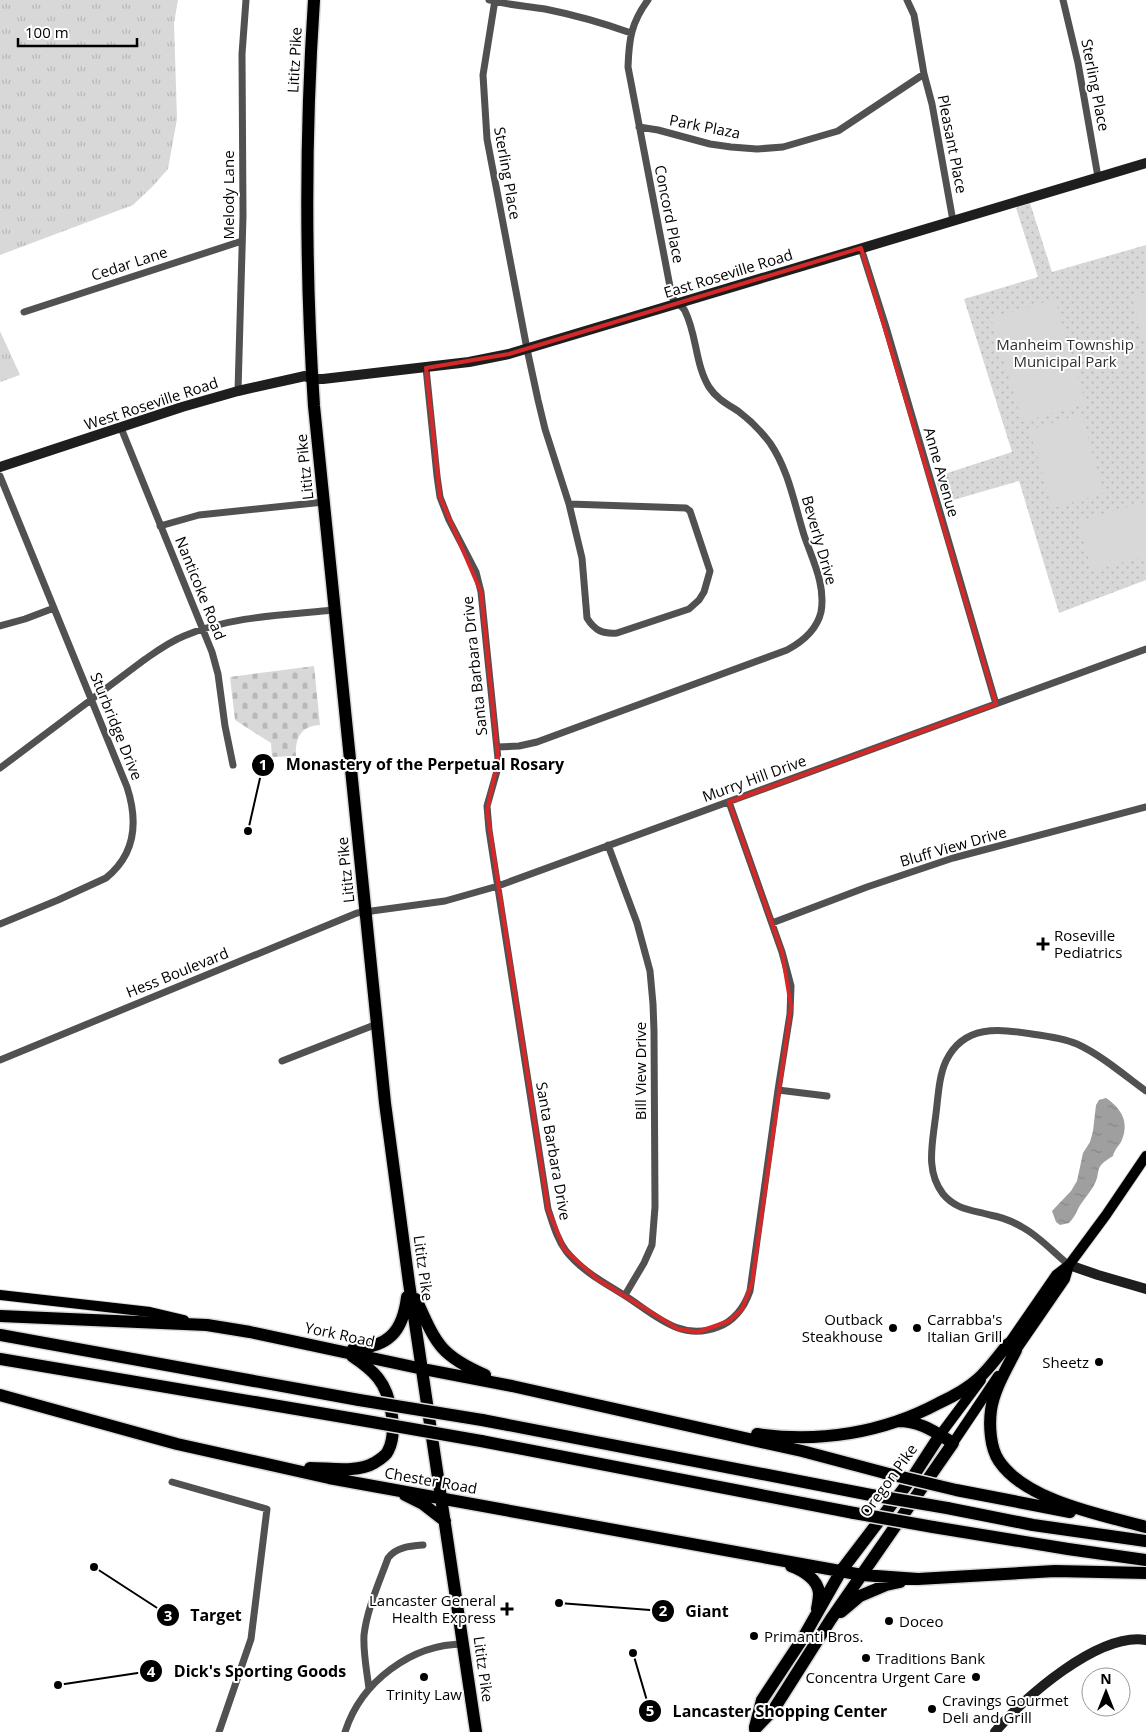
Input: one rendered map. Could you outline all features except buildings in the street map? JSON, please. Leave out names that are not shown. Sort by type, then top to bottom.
[{"type":"highway","name":"Lititz Pike","points":[[314,0],[307,148],[312,379],[385,1104],[409,1282],[443,1499],[476,1732]]},
{"type":"highway","points":[[333,1348],[349,1350],[372,1347],[390,1338],[400,1326],[405,1314],[409,1282]]},
{"type":"highway","points":[[409,1282],[435,1340],[441,1348],[467,1368],[512,1386]]},
{"type":"highway","points":[[0,1316],[207,1325]]},
{"type":"highway","name":"York Road","points":[[207,1325],[333,1348],[670,1421]]},
{"type":"highway","points":[[0,1335],[359,1400],[482,1420],[1033,1525],[1146,1541]]},
{"type":"highway","points":[[670,1421],[762,1435],[806,1437],[853,1434],[898,1421],[954,1396],[977,1380],[1012,1347]]},
{"type":"highway","points":[[1012,1347],[991,1409],[992,1438],[998,1460],[1018,1481],[1053,1500],[1146,1527]]},
{"type":"highway","points":[[285,1468],[364,1467],[378,1461],[389,1449],[393,1426],[390,1405],[385,1389],[378,1378],[362,1362],[333,1348]]},
{"type":"highway","points":[[0,1358],[481,1441],[933,1527],[1146,1560]]},
{"type":"highway","name":"Chester Road","points":[[0,1395],[177,1444],[285,1468],[443,1499],[862,1575],[918,1579]]},
{"type":"highway","points":[[670,1421],[802,1451],[956,1490],[1146,1527]]},
{"type":"highway","points":[[898,1421],[911,1421],[940,1435],[953,1444]]},
{"type":"highway","name":"Oregon Pike","points":[[756,1731],[762,1700],[815,1617],[841,1571],[914,1475],[940,1435]]},
{"type":"highway","name":"Oregon Pike","points":[[756,1731],[774,1709],[831,1619],[953,1444]]},
{"type":"highway","points":[[394,1489],[423,1504],[445,1521]]},
{"type":"highway","points":[[755,1555],[798,1569],[813,1580],[819,1594],[815,1617]]},
{"type":"highway","points":[[831,1619],[860,1596],[886,1585],[918,1579],[1055,1571],[1146,1573]]},
{"type":"main road","name":"Oregon Pike","points":[[940,1435],[1065,1280],[1069,1265],[1146,1156]]},
{"type":"main road","name":"York Road","points":[[0,1295],[150,1312],[207,1325]]},
{"type":"main road","name":"Oregon Pike","points":[[953,1444],[1012,1347]]},
{"type":"street","name":"Melody Lane","points":[[238,391],[242,241],[242,54],[246,0]]},
{"type":"street","points":[[493,0],[595,20],[631,33]]},
{"type":"street","name":"Sterling Place","points":[[493,0],[483,75],[485,124],[527,349],[545,429],[569,504],[582,558],[587,618],[591,624],[606,634],[618,633],[689,609],[699,600],[708,583],[710,571],[690,511],[686,508],[569,504]]},
{"type":"street","points":[[639,127],[628,67],[631,33],[635,20],[648,0]]},
{"type":"street","points":[[907,0],[914,15],[924,74]]},
{"type":"street","name":"Sterling Place","points":[[1063,0],[1078,63],[1098,177]]},
{"type":"street","name":"Park Plaza","points":[[639,127],[658,130],[710,144],[731,147],[783,147],[838,131],[924,74]]},
{"type":"street","name":"Pleasant Place","points":[[924,74],[932,104],[953,220]]},
{"type":"street","name":"Concord Place","points":[[639,127],[670,289],[672,297],[678,304]]},
{"type":"street","name":"East Roseville Road","points":[[312,379],[426,368],[469,362],[527,349],[1146,162]]},
{"type":"street","name":"Cedar Lane","points":[[24,312],[242,241]]},
{"type":"street","name":"Anne Avenue","points":[[861,248],[889,336],[996,704]]},
{"type":"street","name":"Beverly Drive","points":[[496,747],[520,746],[537,742],[787,650],[802,641],[809,634],[820,614],[822,605],[816,568],[782,464],[770,443],[756,426],[720,399],[710,387],[702,371],[685,311],[678,304]]},
{"type":"street","name":"Santa Barbara Drive","points":[[426,368],[440,497],[449,520],[476,572],[481,592],[498,764],[488,797],[487,811],[548,1209],[553,1226],[564,1249],[580,1266],[597,1279],[667,1323],[692,1332],[720,1326],[734,1317],[742,1309],[748,1298],[752,1283],[790,1014],[791,986],[782,952],[729,802]]},
{"type":"street","name":"West Roseville Road","points":[[0,467],[238,391],[305,376],[312,379]]},
{"type":"street","name":"Nanticoke Road","points":[[121,428],[203,630],[218,674],[225,726],[233,764]]},
{"type":"street","name":"Sturbridge Drive","points":[[0,476],[131,800],[134,826],[130,843],[119,865],[106,878],[67,897],[0,924]]},
{"type":"street","points":[[160,526],[199,515],[324,502]]},
{"type":"street","points":[[0,626],[54,608]]},
{"type":"street","points":[[0,768],[167,644],[184,636],[231,622],[334,610]]},
{"type":"street","name":"Murry Hill Drive","points":[[366,912],[445,902],[498,886],[1146,649]]},
{"type":"street","name":"Bluff View Drive","points":[[772,923],[867,887],[953,858],[1146,807]]},
{"type":"street","name":"Bill View Drive","points":[[608,845],[646,952],[653,1004],[655,1207],[653,1241],[644,1263],[625,1295]]},
{"type":"street","name":"Hess Boulevard","points":[[0,1060],[357,913],[366,912]]},
{"type":"street","points":[[282,1060],[377,1024]]},
{"type":"street","points":[[1146,1091],[1079,1045],[1049,1037],[1016,1032],[993,1030],[973,1034],[953,1051],[946,1062],[941,1079],[931,1156],[934,1176],[939,1187],[944,1195],[962,1208],[1000,1217],[1024,1228],[1069,1265],[1146,1289]]},
{"type":"street","points":[[778,1090],[826,1096]]},
{"type":"street","points":[[172,1482],[267,1509],[250,1639],[219,1732]]},
{"type":"street","points":[[369,1689],[364,1635],[368,1617],[388,1558],[392,1553],[403,1548],[423,1545]]},
{"type":"street","points":[[995,1732],[1028,1698],[1058,1674],[1095,1651],[1108,1644],[1140,1639],[1146,1640]]},
{"type":"street","points":[[346,1732],[352,1716],[369,1689],[386,1673],[405,1660],[437,1647],[464,1644]]},
{"type":"highlighted area","points":[[861,248],[996,704],[729,802],[782,952],[791,1006],[752,1283],[742,1309],[729,1321],[698,1332],[678,1329],[597,1279],[564,1249],[548,1209],[487,811],[498,759],[481,592],[440,497],[426,368],[509,354]]},
{"type":"green space","points":[[0,0],[178,0],[174,23],[177,119],[168,169],[133,205],[0,255]]},
{"type":"green space","name":"Manheim Township Municipal Park","points":[[1030,203],[1052,272],[1146,245],[1146,580],[1059,613],[1019,481],[943,503],[935,477],[1012,452],[964,299],[1038,277],[1016,208]]},
{"type":"green space","points":[[1146,292],[1146,340],[1142,341],[1132,296]]},
{"type":"green space","points":[[1055,299],[1086,404],[1022,422],[991,318]]},
{"type":"green space","points":[[0,331],[20,375],[0,382]]},
{"type":"green space","points":[[1081,414],[1104,493],[1053,508],[1029,430]]},
{"type":"green space","points":[[1146,502],[1146,556],[1092,571],[1078,521]]},
{"type":"green space","points":[[314,666],[320,725],[308,728],[300,734],[296,756],[272,757],[271,743],[235,720],[230,677]]},
{"type":"water","points":[[1106,1098],[1112,1102],[1123,1117],[1124,1135],[1113,1156],[1100,1167],[1096,1182],[1072,1219],[1069,1223],[1060,1225],[1056,1222],[1052,1211],[1071,1191],[1077,1181],[1083,1153],[1090,1142],[1093,1131],[1096,1105],[1099,1100]]},
{"type":"place","name":"Monastery of the Perpetual Rosary","points":[[248,831]]},
{"type":"place","name":"Roseville Pediatrics","points":[[1043,944]]},
{"type":"place","name":"Outback Steakhouse","points":[[893,1328]]},
{"type":"place","name":"Carrabba's Italian Grill","points":[[917,1328]]},
{"type":"place","name":"Sheetz","points":[[1099,1362]]},
{"type":"place","name":"Target","points":[[94,1567]]},
{"type":"place","name":"Giant","points":[[559,1603]]},
{"type":"place","name":"Lancaster General Health Express","points":[[507,1609]]},
{"type":"place","name":"Doceo","points":[[889,1621]]},
{"type":"place","name":"Primanti Bros.","points":[[754,1636]]},
{"type":"place","name":"Lancaster Shopping Center","points":[[633,1653]]},
{"type":"place","name":"Traditions Bank","points":[[866,1658]]},
{"type":"place","name":"Trinity Law","points":[[424,1677]]},
{"type":"place","name":"Concentra Urgent Care","points":[[976,1677]]},
{"type":"place","name":"Dick's Sporting Goods","points":[[58,1685]]},
{"type":"place","name":"Cravings Gourmet Deli and Grill","points":[[932,1709]]}]
